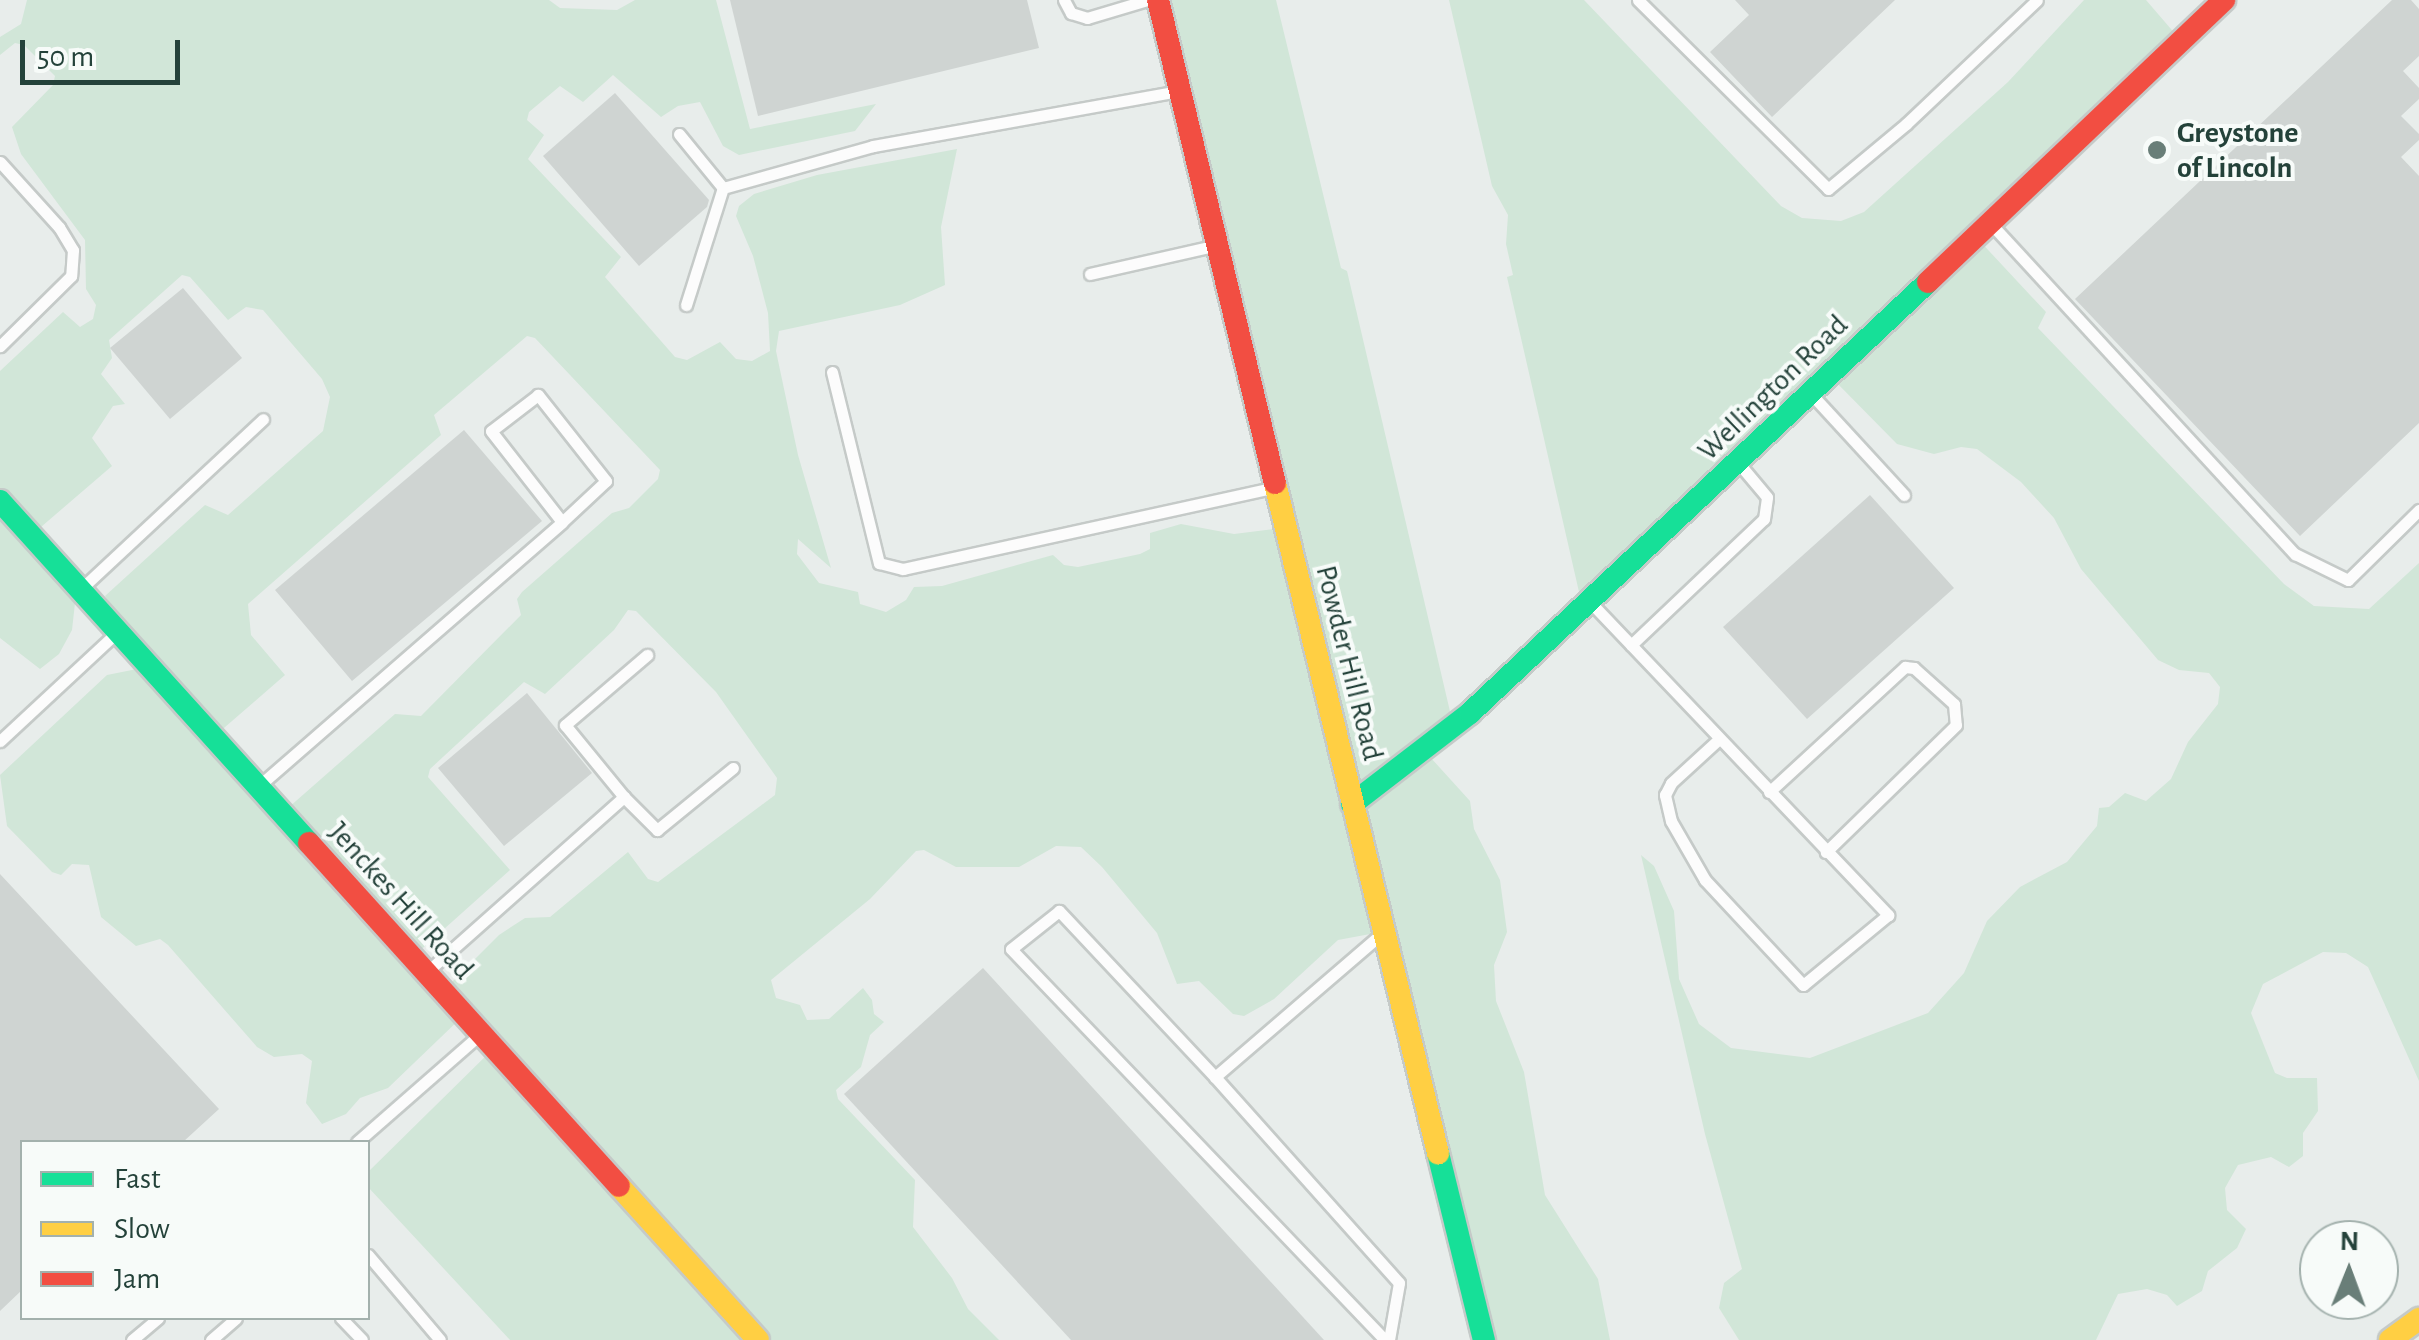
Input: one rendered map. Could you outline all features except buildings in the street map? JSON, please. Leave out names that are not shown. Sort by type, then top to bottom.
[{"type":"street","name":"Powder Hill Road","points":[[1158,0],[1484,1340]]},
{"type":"street","name":"Wellington Road","points":[[1352,804],[1470,713],[1592,603],[2224,0]]},
{"type":"street","name":"Jenckes Hill Road","points":[[0,502],[758,1340]]},
{"type":"street","points":[[2390,1340],[2419,1319]]},
{"type":"lane","points":[[1064,0],[1071,13],[1087,18],[1147,0]]},
{"type":"lane","points":[[1638,0],[1828,189],[1906,124],[2037,0]]},
{"type":"lane","points":[[723,188],[873,146],[1180,90]]},
{"type":"lane","points":[[678,134],[723,188]]},
{"type":"lane","points":[[0,162],[59,227],[73,250],[71,276],[0,346]]},
{"type":"lane","points":[[686,305],[723,188]]},
{"type":"lane","points":[[1990,223],[2295,554],[2348,580],[2419,510]]},
{"type":"lane","points":[[1090,274],[1217,245]]},
{"type":"lane","points":[[832,372],[879,563],[903,569],[1275,487]]},
{"type":"lane","points":[[1811,393],[1904,495]]},
{"type":"lane","points":[[258,787],[562,522],[606,481],[538,395],[491,431],[562,522]]},
{"type":"lane","points":[[80,590],[264,419]]},
{"type":"lane","points":[[1630,645],[1764,519],[1767,497],[1738,462]]},
{"type":"lane","points":[[1592,603],[1888,915],[1803,985],[1705,880],[1670,821],[1665,795],[1671,783],[1718,740]]},
{"type":"lane","points":[[0,741],[118,632]]},
{"type":"lane","points":[[647,655],[565,725],[624,797],[657,830],[733,768]]},
{"type":"lane","points":[[1769,792],[1905,667],[1914,668],[1954,704],[1956,726],[1826,852]]},
{"type":"lane","points":[[426,973],[624,797]]},
{"type":"lane","points":[[1059,911],[1400,1283],[1387,1340],[1012,949],[1059,911]]},
{"type":"lane","points":[[1216,1078],[1384,932]]},
{"type":"lane","points":[[359,1140],[481,1034]]},
{"type":"lane","points":[[370,1257],[440,1340]]},
{"type":"lane","points":[[132,1340],[156,1320]]},
{"type":"lane","points":[[211,1340],[234,1320]]},
{"type":"lane","points":[[343,1320],[362,1340]]},
{"type":"green space","points":[[27,0],[549,0],[560,8],[617,10],[635,0],[716,0],[750,129],[876,104],[855,131],[739,155],[723,146],[700,102],[678,106],[661,117],[613,75],[583,102],[560,86],[529,112],[527,120],[544,135],[528,159],[621,257],[605,277],[675,357],[687,360],[720,342],[736,359],[752,361],[770,351],[768,313],[753,256],[736,216],[739,206],[754,194],[817,175],[957,149],[941,227],[945,285],[900,305],[779,331],[776,351],[798,455],[831,568],[798,539],[797,554],[819,583],[858,592],[860,604],[886,612],[906,600],[914,587],[942,586],[1053,555],[1064,565],[1078,567],[1140,554],[1150,549],[1150,533],[1181,524],[1234,534],[1283,528],[1158,0],[1276,0],[1341,268],[1347,271],[1452,720],[1431,758],[1470,801],[1474,829],[1500,880],[1507,932],[1494,965],[1496,1001],[1524,1072],[1545,1195],[1598,1279],[1610,1340],[1483,1340],[1381,932],[1338,940],[1274,999],[1244,1016],[1233,1014],[1199,981],[1177,984],[1157,933],[1102,867],[1081,847],[1056,846],[1019,867],[956,867],[924,850],[916,851],[870,899],[771,980],[776,998],[800,1005],[807,1020],[829,1019],[863,988],[872,1000],[874,1014],[884,1022],[870,1035],[861,1067],[836,1090],[838,1099],[915,1180],[913,1227],[952,1278],[968,1309],[999,1340],[510,1340],[370,1189],[370,1170],[496,1046],[464,1015],[388,1088],[360,1098],[346,1114],[322,1124],[306,1103],[312,1061],[302,1054],[274,1057],[257,1047],[168,945],[160,939],[136,946],[101,917],[89,865],[72,864],[61,875],[52,872],[7,826],[0,775],[107,675],[152,666],[105,596],[205,505],[228,515],[323,431],[330,397],[322,379],[263,310],[246,307],[228,320],[190,277],[182,275],[109,340],[112,358],[101,374],[125,404],[113,406],[92,438],[112,466],[34,533],[77,585],[72,630],[59,654],[40,669],[0,638],[0,371],[63,312],[80,327],[93,319],[96,305],[86,289],[85,240],[21,154],[12,127],[53,85],[55,76],[24,45],[15,43],[0,55],[0,37],[21,24]],"holes":[[[527,336],[535,338],[660,470],[658,479],[629,508],[612,513],[522,592],[517,599],[521,615],[421,716],[395,714],[288,808],[217,734],[285,675],[251,635],[248,604],[441,435],[434,415]],[[628,610],[636,611],[716,692],[777,778],[775,795],[658,882],[648,879],[628,852],[550,917],[525,918],[499,935],[448,986],[415,955],[510,870],[428,777],[430,769],[524,682],[545,694],[614,630]]]},
{"type":"green space","points":[[1449,0],[1584,0],[1781,206],[1802,218],[1841,221],[1864,212],[2008,82],[2084,0],[2146,0],[2177,36],[1976,237],[2046,312],[2038,328],[2284,584],[2314,606],[2369,609],[2419,563],[2419,1081],[2368,967],[2346,953],[2323,952],[2263,984],[2251,1013],[2275,1073],[2287,1078],[2317,1078],[2318,1111],[2303,1133],[2303,1156],[2289,1167],[2271,1157],[2238,1165],[2225,1188],[2227,1210],[2246,1229],[2237,1248],[2208,1271],[2202,1291],[2177,1306],[2167,1295],[2147,1289],[2118,1294],[2096,1340],[1739,1340],[1719,1308],[1724,1283],[1742,1269],[1705,1134],[1641,855],[1654,866],[1674,911],[1679,979],[1699,1024],[1731,1048],[1810,1058],[1928,1013],[1964,973],[1987,921],[2020,887],[2067,862],[2097,826],[2099,808],[2109,807],[2125,793],[2146,801],[2171,779],[2188,742],[2218,704],[2220,687],[2209,673],[2179,670],[2158,660],[2081,569],[2054,518],[2021,482],[1977,449],[1961,447],[1934,454],[1897,444],[1829,375],[1582,605],[1507,277],[1513,275],[1506,244],[1508,215],[1492,186]]},
{"type":"traffic: fast","points":[[1352,804],[1470,713],[1928,282]]},
{"type":"traffic: fast","points":[[0,501],[309,843]]},
{"type":"traffic: fast","points":[[1438,1153],[1484,1340]]},
{"type":"traffic: slow","points":[[1275,483],[1438,1153]]},
{"type":"traffic: slow","points":[[619,1186],[758,1340]]},
{"type":"traffic: slow","points":[[2390,1340],[2419,1319]]},
{"type":"traffic: jam","points":[[1158,0],[1275,483]]},
{"type":"traffic: jam","points":[[1928,282],[2224,0]]},
{"type":"traffic: jam","points":[[309,843],[619,1186]]},
{"type":"place","name":"Greystone of Lincoln","points":[[2157,150]]}]
